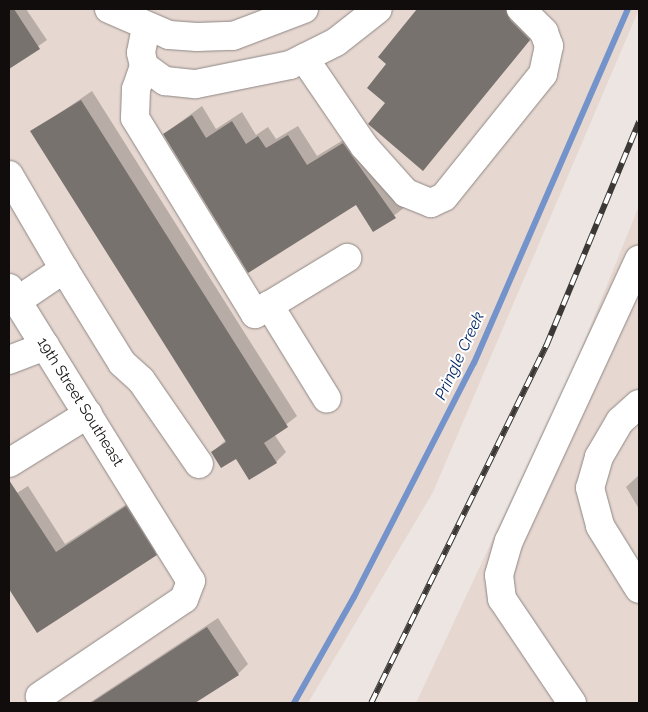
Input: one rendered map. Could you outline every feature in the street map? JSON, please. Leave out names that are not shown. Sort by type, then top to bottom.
[{"type":"street","points":[[109,9],[146,27],[169,35],[233,36],[273,24],[304,9]]},
{"type":"street","points":[[144,66],[165,81],[196,84],[297,61],[336,42],[378,9]]},
{"type":"street","points":[[273,24],[297,61],[364,146],[406,193],[431,203],[444,197],[543,74],[549,46],[544,32],[521,9]]},
{"type":"street","points":[[146,27],[141,53],[144,66],[136,89],[135,118],[255,314],[347,258]]},
{"type":"street","points":[[9,176],[122,364],[142,380],[199,464]]},
{"type":"street","points":[[572,703],[502,599],[499,575],[509,541],[639,260]]},
{"type":"street","points":[[13,294],[64,269]]},
{"type":"street","name":"19th Street Southeast","points":[[13,294],[191,581],[184,599],[40,696]]},
{"type":"street","points":[[269,305],[326,399]]},
{"type":"street","points":[[9,360],[45,346]]},
{"type":"street","points":[[639,404],[620,422],[600,457],[590,488],[600,526],[639,589]]},
{"type":"street","points":[[9,463],[88,414]]},
{"type":"shaded area","points":[[9,9],[639,9],[433,492],[308,703],[9,703]]},
{"type":"shaded area","points":[[639,206],[639,703],[416,703],[575,364]]},
{"type":"building","points":[[9,9],[14,9],[40,49],[9,69]]},
{"type":"building","points":[[417,9],[506,9],[510,20],[530,40],[423,171],[368,124],[385,103],[367,88],[386,64],[378,57]]},
{"type":"building","points":[[81,100],[288,427],[264,443],[277,463],[249,480],[236,459],[221,468],[211,452],[226,442],[30,131]]},
{"type":"building","points":[[192,115],[206,138],[232,121],[246,144],[258,136],[266,148],[288,135],[307,165],[343,143],[396,218],[373,232],[356,205],[248,273],[163,134]]},
{"type":"building","points":[[9,480],[56,552],[126,506],[157,555],[37,633],[9,589]]},
{"type":"building","points":[[207,627],[239,675],[195,703],[91,703]]},
{"type":"waterway","name":"Pringle Creek","points":[[294,703],[354,597],[474,363],[628,9]]},
{"type":"railway","points":[[371,703],[546,346],[639,121]]}]
